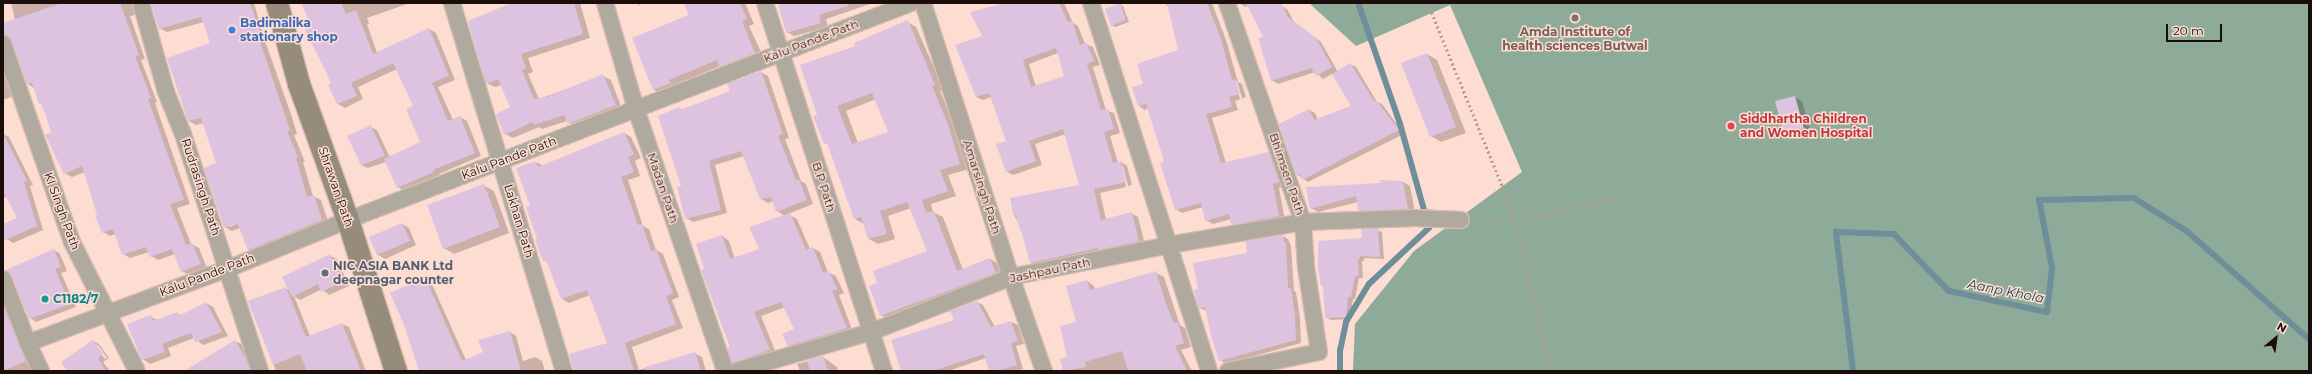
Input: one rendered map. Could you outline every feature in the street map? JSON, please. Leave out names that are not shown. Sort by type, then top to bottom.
[{"type":"street","name":"Rudrasingh Path","points":[[141,3],[166,92],[183,134],[260,371]]},
{"type":"street","name":"Shrawan Path","points":[[277,3],[299,84],[348,220],[396,371]]},
{"type":"street","name":"Lakhan Path","points":[[452,3],[564,371]]},
{"type":"street","name":"Madan Path","points":[[605,3],[636,109],[725,371]]},
{"type":"street","name":"B.P Path","points":[[765,3],[884,371]]},
{"type":"street","name":"Kalu Pande Path","points":[[28,343],[227,269],[348,220],[911,3]]},
{"type":"street","name":"Amarsingh Path","points":[[923,3],[1011,277],[1044,371]]},
{"type":"street","points":[[1091,3],[1209,371]]},
{"type":"street","name":"Bhimsen Path","points":[[1227,3],[1304,222],[1306,267],[1319,352],[1228,371]]},
{"type":"street","name":"KI Singh Path","points":[[3,44],[72,242],[137,371]]},
{"type":"street","name":"Jashpau Path","points":[[736,371],[871,332],[1011,277],[1169,245],[1304,222],[1415,218],[1461,220]]},
{"type":"street","points":[[3,278],[28,343],[41,371]]},
{"type":"path","points":[[1428,3],[1516,220],[1551,371]]},
{"type":"path","points":[[1461,220],[1516,220],[1625,197]]},
{"type":"green space","points":[[1309,3],[2309,3],[2309,371],[1353,371],[1355,324],[1414,251],[1522,172],[1450,5],[1356,46]]},
{"type":"building","points":[[62,3],[120,3],[139,55],[135,56],[151,98],[148,99],[184,200],[170,204],[186,245],[192,243],[201,264],[181,272],[172,249],[150,257],[146,247],[122,255],[113,229],[102,233],[95,216],[97,215],[82,166],[64,174],[45,135],[52,132],[41,103],[39,104],[32,83],[27,84],[12,41],[9,37],[3,35],[3,23]]},
{"type":"building","points":[[151,3],[250,3],[260,32],[257,33],[290,130],[287,131],[298,157],[296,158],[307,197],[314,195],[322,220],[248,250],[237,223],[224,228],[204,168],[216,163],[201,118],[188,121],[167,58],[210,43],[201,17],[159,29]]},
{"type":"building","points":[[301,3],[341,3],[346,14],[356,10],[373,54],[429,28],[449,76],[432,83],[448,121],[460,116],[475,153],[433,170],[434,172],[397,188],[384,159],[420,142],[406,109],[413,106],[393,63],[351,83],[357,96],[337,104],[328,85],[331,84],[327,74],[305,30],[312,27]]},
{"type":"building","points":[[511,3],[574,3],[583,34],[521,54],[526,68],[522,70],[534,99],[547,97],[603,74],[616,105],[568,124],[564,115],[534,125],[533,122],[504,135],[496,114],[510,107],[498,79],[486,84],[468,21]]},
{"type":"building","points":[[683,3],[740,3],[747,19],[742,21],[755,53],[719,67],[717,60],[669,80],[671,83],[653,90],[632,38],[689,15]]},
{"type":"building","points":[[778,3],[847,3],[848,6],[819,15],[821,23],[786,33]]},
{"type":"building","points":[[1005,3],[1059,3],[1068,22],[1072,21],[1080,45],[1086,42],[1094,61],[1087,64],[1101,110],[1108,109],[1114,129],[1104,132],[1113,163],[1121,161],[1126,182],[1094,189],[1101,220],[1132,212],[1139,241],[1098,250],[1098,248],[1030,263],[1016,215],[1013,215],[1010,198],[1079,185],[1063,129],[1029,141],[1036,161],[1006,172],[996,144],[1006,141],[989,93],[976,97],[955,45],[982,36],[970,12]],"holes":[[[1056,48],[1064,76],[1031,87],[1023,60]]]},
{"type":"building","points":[[1120,3],[1126,20],[1111,26],[1105,9]]},
{"type":"building","points":[[1167,3],[1207,3],[1221,39],[1232,80],[1235,79],[1240,94],[1229,97],[1232,107],[1206,114],[1221,163],[1269,152],[1279,182],[1273,184],[1279,216],[1231,225],[1229,214],[1205,221],[1201,203],[1175,210],[1160,163],[1164,161],[1146,104],[1138,106],[1132,87],[1143,84],[1137,64],[1178,50]]},
{"type":"building","points":[[1246,3],[1281,3],[1288,17],[1316,38],[1332,67],[1316,76],[1311,68],[1271,81],[1258,38],[1263,37]]},
{"type":"building","points":[[908,20],[935,85],[932,86],[947,122],[960,164],[940,170],[948,191],[922,200],[926,213],[934,211],[957,271],[990,258],[996,273],[880,316],[869,286],[877,283],[873,271],[927,251],[907,202],[880,211],[887,234],[868,239],[861,217],[854,219],[827,143],[824,144],[813,116],[817,115],[800,65],[855,46],[854,43]],"holes":[[[872,93],[888,132],[852,144],[837,106]]]},
{"type":"building","points":[[1427,53],[1456,127],[1430,137],[1401,63]]},
{"type":"building","points":[[1350,63],[1374,101],[1376,100],[1399,130],[1302,180],[1301,174],[1297,176],[1279,124],[1309,109],[1314,120],[1351,106],[1332,74]]},
{"type":"building","points":[[761,71],[783,134],[778,136],[796,180],[799,179],[807,200],[776,212],[771,197],[760,199],[741,151],[709,161],[721,210],[685,219],[677,187],[681,186],[658,116],[679,107],[680,110],[730,91],[727,84]]},
{"type":"building","points":[[1795,96],[1804,129],[1784,134],[1775,101]]},
{"type":"building","points":[[371,125],[385,156],[361,165],[347,136]]},
{"type":"building","points":[[624,132],[634,154],[628,157],[634,172],[621,177],[638,225],[642,224],[651,251],[656,249],[673,293],[666,296],[676,324],[625,343],[634,371],[574,371],[569,354],[607,343],[587,290],[561,299],[546,260],[543,261],[535,240],[537,239],[526,207],[530,206],[516,168],[536,161],[538,167]]},
{"type":"building","points":[[3,133],[27,181],[24,182],[37,226],[3,241],[3,224],[17,218],[3,191]]},
{"type":"building","points":[[1380,180],[1403,181],[1408,209],[1358,211],[1356,196],[1310,209],[1306,187],[1381,183]]},
{"type":"building","points":[[484,184],[500,227],[443,249],[427,205]]},
{"type":"building","points":[[790,213],[806,250],[813,247],[823,273],[829,271],[837,289],[832,291],[847,328],[788,346],[782,334],[794,329],[781,302],[754,312],[770,350],[732,363],[727,348],[730,347],[701,270],[704,269],[696,244],[722,235],[730,259],[759,249],[749,227]]},
{"type":"building","points":[[402,223],[410,241],[377,255],[369,237]]},
{"type":"building","points":[[1361,229],[1378,229],[1380,257],[1360,256],[1360,259],[1358,259],[1359,276],[1355,276],[1351,297],[1348,297],[1346,317],[1325,318],[1323,286],[1321,286],[1318,269],[1318,241],[1362,238]]},
{"type":"building","points":[[1283,235],[1284,242],[1286,242],[1288,288],[1291,288],[1295,315],[1296,340],[1219,361],[1211,336],[1205,307],[1199,309],[1198,306],[1194,290],[1198,289],[1193,263],[1247,253],[1246,241]]},
{"type":"building","points":[[54,249],[61,267],[55,269],[70,304],[29,319],[12,276],[6,270]]},
{"type":"building","points":[[330,254],[342,282],[321,292],[318,284],[292,297],[282,277]]},
{"type":"building","points":[[1156,271],[1166,304],[1174,323],[1178,322],[1184,343],[1175,346],[1187,371],[1128,371],[1122,351],[1085,362],[1086,367],[1063,371],[1060,359],[1067,357],[1060,326],[1076,322],[1066,286],[1087,280],[1090,290]]},
{"type":"building","points":[[425,277],[462,361],[483,352],[478,340],[510,331],[521,371],[419,371],[404,325],[390,293]]},
{"type":"building","points":[[286,287],[306,337],[342,323],[361,371],[307,371],[300,354],[273,365],[248,301]]},
{"type":"building","points":[[977,301],[991,327],[1011,321],[1018,341],[1011,343],[1017,365],[998,371],[989,371],[984,354],[933,371],[901,371],[891,340],[954,320],[950,311]]},
{"type":"building","points":[[206,302],[222,332],[195,342],[191,333],[162,344],[165,352],[142,360],[127,324],[151,315],[153,321],[177,312],[179,316]]},
{"type":"building","points":[[3,305],[26,361],[3,371]]},
{"type":"building","points":[[93,340],[103,354],[98,358],[106,371],[67,371],[61,362]]},
{"type":"building","points":[[235,340],[245,357],[250,371],[184,371]]},
{"type":"building","points":[[695,352],[701,371],[645,371],[645,367]]},
{"type":"building","points":[[823,356],[828,371],[810,371],[807,360]]},
{"type":"waterway","points":[[1340,371],[1340,351],[1346,322],[1369,284],[1429,228],[1400,124],[1358,3]]},
{"type":"waterway","name":"Aanp Khola","points":[[1853,371],[1836,232],[1894,234],[1949,291],[2047,312],[2052,268],[2039,200],[2134,198],[2187,231],[2309,339]]},
{"type":"place","name":"Amda Institute of health sciences Butwal","points":[[1575,18]]},
{"type":"place","name":"Badimalika stationary shop","points":[[232,30]]},
{"type":"place","name":"Siddhartha Children and Women Hospital","points":[[1731,126]]},
{"type":"place","name":"NIC ASIA BANK Ltd deepnagar counter","points":[[325,273]]},
{"type":"place","name":"C1182/7","points":[[45,299]]}]
